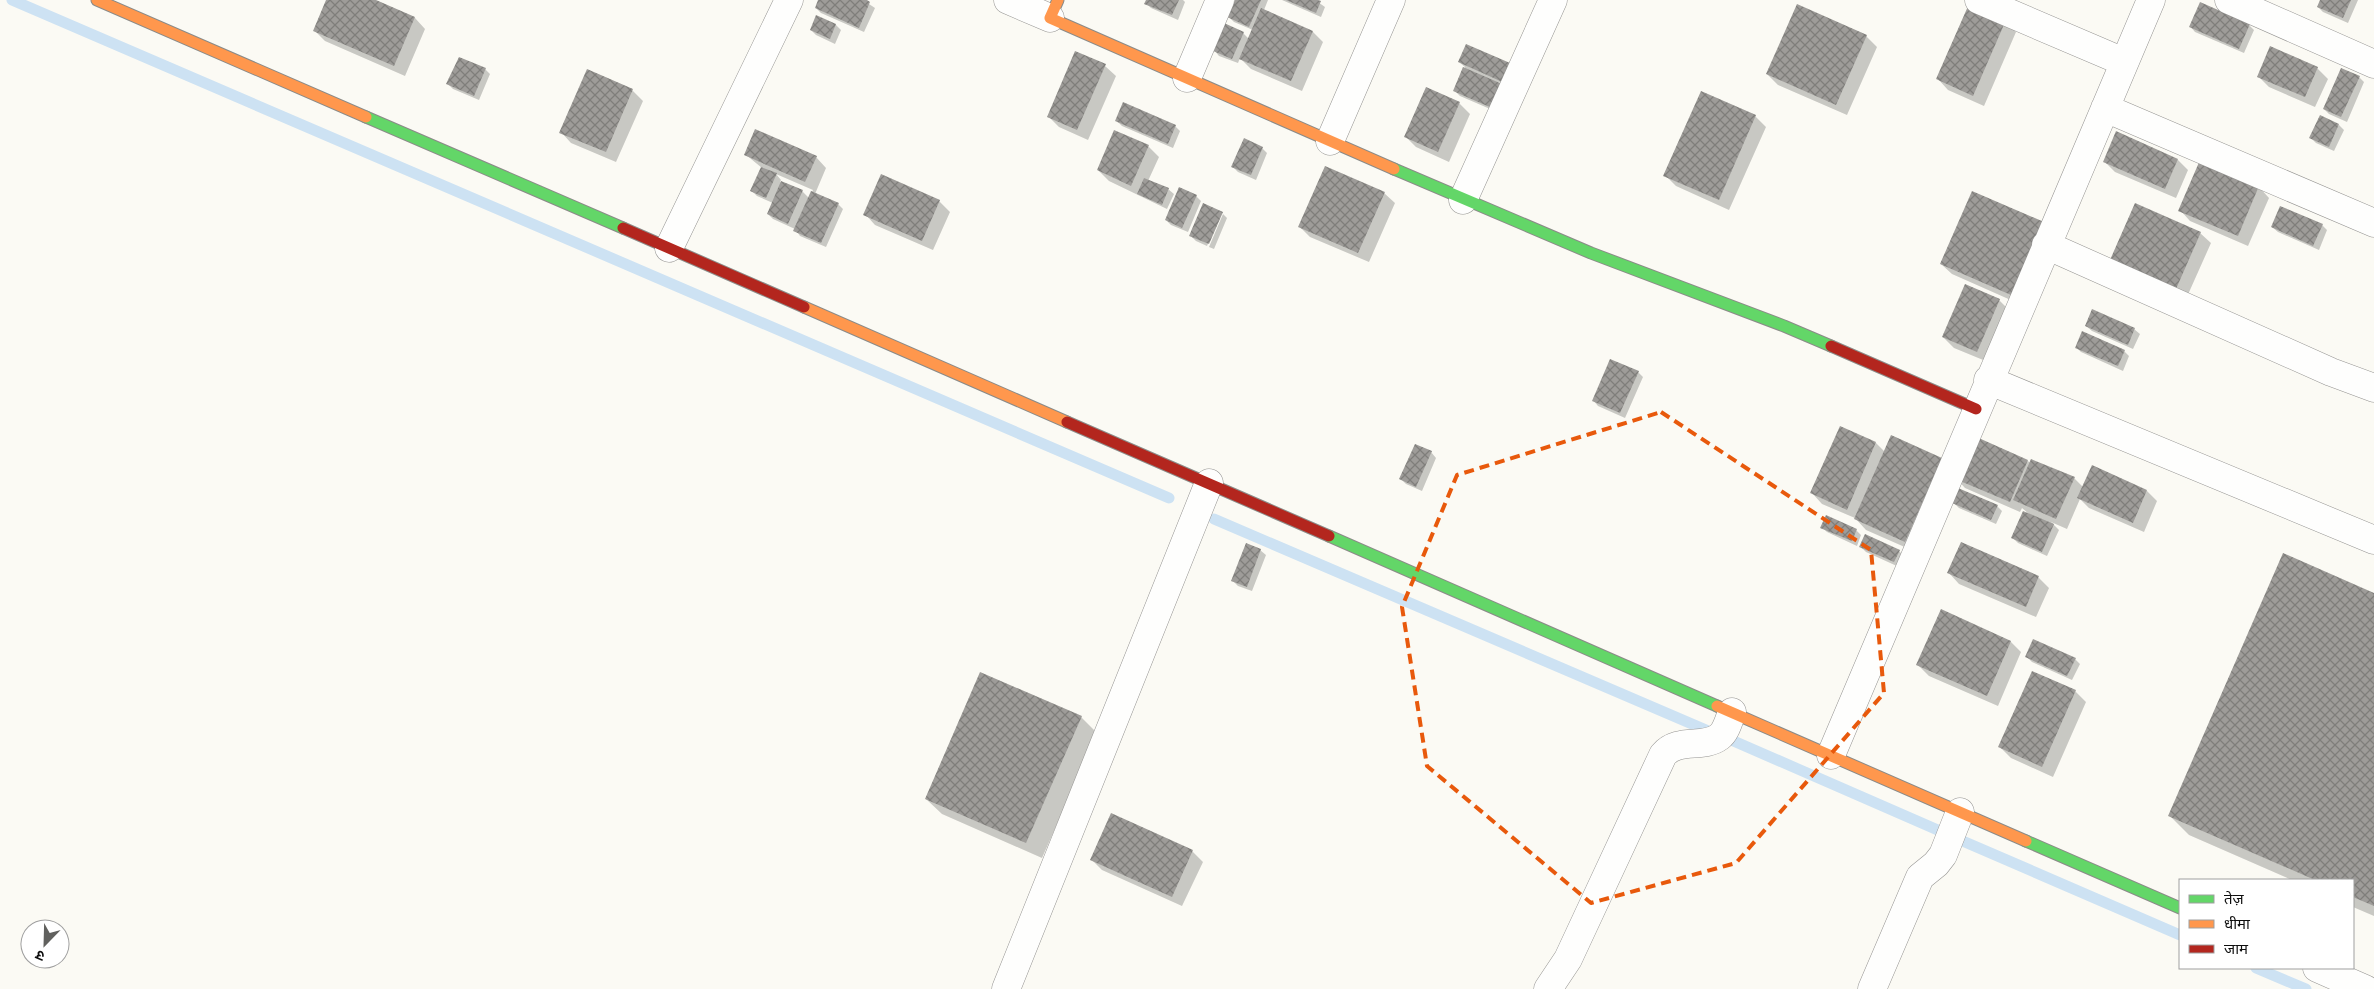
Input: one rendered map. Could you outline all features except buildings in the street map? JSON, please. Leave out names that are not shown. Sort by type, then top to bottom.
[{"type":"street","points":[[97,0],[1209,483],[2179,908]]},
{"type":"street","points":[[669,248],[788,0]]},
{"type":"street","points":[[1008,0],[1054,9],[1187,78],[1463,200],[1591,253],[1784,326],[1976,408]]},
{"type":"street","points":[[1187,78],[1220,0]]},
{"type":"street","points":[[1330,141],[1391,0]]},
{"type":"street","points":[[1463,200],[1553,0]]},
{"type":"street","points":[[1979,0],[2124,62]]},
{"type":"street","points":[[1830,755],[2151,0]]},
{"type":"street","points":[[2229,0],[2374,64]]},
{"type":"street","points":[[2105,108],[2374,223]]},
{"type":"street","points":[[2046,245],[2331,372],[2374,388]]},
{"type":"street","points":[[1988,380],[2374,540]]},
{"type":"street","points":[[1006,989],[1209,483]]},
{"type":"street","points":[[1548,989],[1568,959],[1663,755],[1674,746],[1718,738],[1724,731],[1732,712]]},
{"type":"street","points":[[1872,989],[1920,877],[1936,864],[1942,855],[1960,812]]},
{"type":"street","points":[[2326,977],[2366,989]]},
{"type":"highlighted area","points":[[1661,412],[1871,550],[1884,693],[1736,863],[1591,903],[1427,766],[1402,607],[1457,475]]},
{"type":"waterway","points":[[12,0],[1169,498]]},
{"type":"waterway","points":[[1214,519],[1713,733]]},
{"type":"waterway","points":[[1729,739],[1940,831]]},
{"type":"waterway","points":[[1958,839],[2179,935]]},
{"type":"waterway","points":[[2258,969],[2306,989]]},
{"type":"traffic: fast","points":[[366,117],[623,228]]},
{"type":"traffic: fast","points":[[1394,169],[1591,253],[1784,326],[1831,346]]},
{"type":"traffic: fast","points":[[1329,536],[1717,706]]},
{"type":"traffic: fast","points":[[2026,841],[2179,908]]},
{"type":"traffic: slow","points":[[97,0],[366,117]]},
{"type":"traffic: slow","points":[[1058,0],[1050,18],[1394,169]]},
{"type":"traffic: slow","points":[[804,307],[1067,422]]},
{"type":"traffic: slow","points":[[1717,706],[2026,841]]},
{"type":"traffic: jam","points":[[623,228],[804,307]]},
{"type":"traffic: jam","points":[[1831,346],[1976,409]]},
{"type":"traffic: jam","points":[[1067,422],[1329,536]]}]
